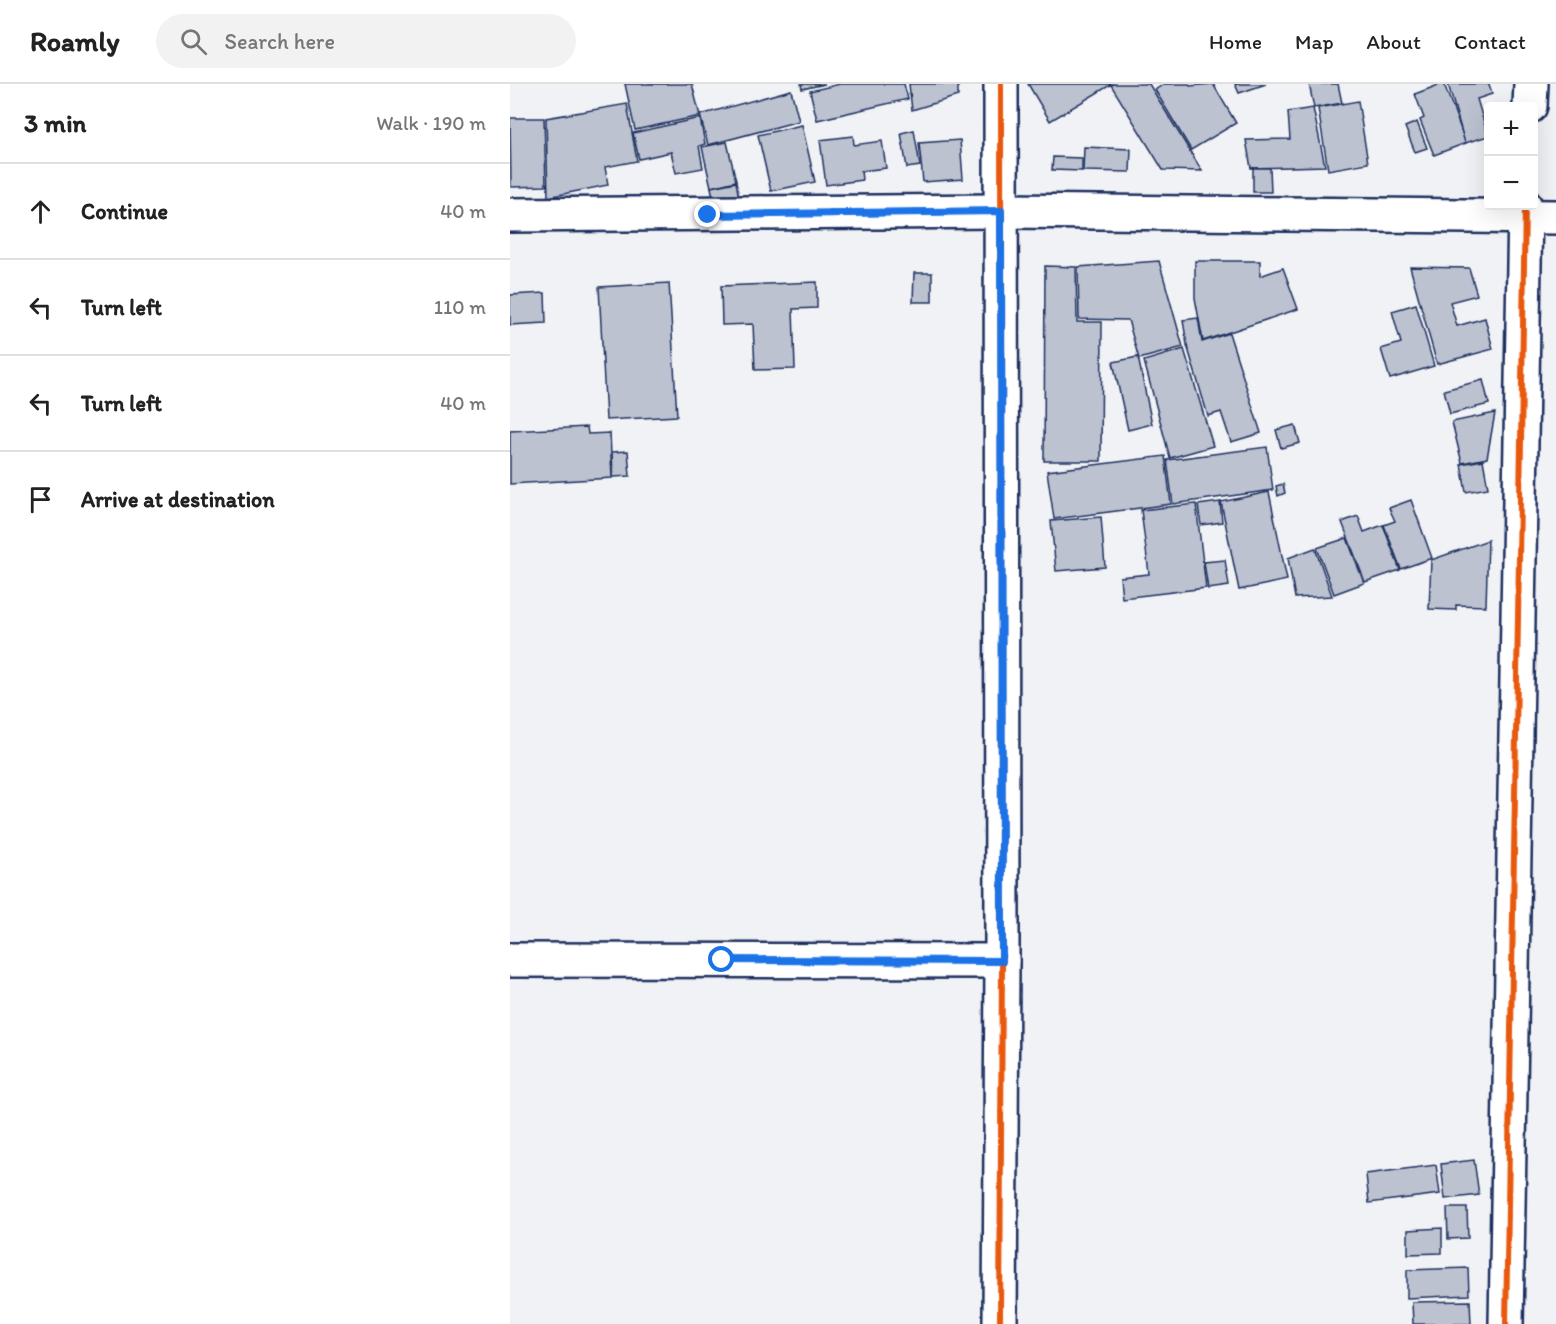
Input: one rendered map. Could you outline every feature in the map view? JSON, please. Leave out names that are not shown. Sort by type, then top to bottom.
[{"type":"street","points":[[1000,1324],[1001,84]]},
{"type":"street","points":[[1530,102],[1531,84]]},
{"type":"street","points":[[510,215],[1001,211],[1535,213],[1506,1324]]},
{"type":"street","points":[[510,960],[1002,961]]},
{"type":"building","points":[[625,84],[692,84],[700,116],[635,130]]},
{"type":"building","points":[[801,84],[825,84],[802,89]]},
{"type":"building","points":[[840,84],[904,84],[908,99],[817,120],[810,91]]},
{"type":"building","points":[[909,84],[958,84],[958,96],[912,110]]},
{"type":"building","points":[[1028,84],[1112,84],[1050,121]]},
{"type":"building","points":[[1149,84],[1202,171],[1163,170],[1111,85]]},
{"type":"building","points":[[1164,84],[1189,84],[1190,86],[1213,84],[1236,123],[1191,150],[1155,90]]},
{"type":"building","points":[[1235,84],[1266,84],[1239,93]]},
{"type":"building","points":[[1309,84],[1338,84],[1342,103],[1314,108]]},
{"type":"building","points":[[1444,84],[1466,143],[1434,155],[1420,120],[1424,118],[1415,94]]},
{"type":"building","points":[[1448,84],[1489,84],[1492,94],[1477,99],[1484,123],[1484,137],[1465,143]]},
{"type":"building","points":[[791,90],[799,121],[708,145],[700,115]]},
{"type":"building","points":[[1358,101],[1368,163],[1328,170],[1318,108]]},
{"type":"building","points":[[627,104],[637,161],[605,167],[608,185],[548,197],[546,118]]},
{"type":"building","points":[[1313,108],[1325,166],[1251,168],[1246,140],[1290,139],[1288,112]]},
{"type":"building","points":[[510,118],[544,118],[546,186],[511,187]]},
{"type":"building","points":[[700,118],[705,144],[699,146],[703,168],[676,173],[671,152],[639,159],[633,133]]},
{"type":"building","points":[[1417,122],[1427,148],[1415,152],[1405,127]]},
{"type":"building","points":[[802,125],[815,182],[771,191],[758,135]]},
{"type":"building","points":[[914,130],[920,166],[907,168],[901,133]]},
{"type":"building","points":[[853,136],[854,145],[882,141],[886,168],[861,171],[862,180],[826,185],[820,140]]},
{"type":"building","points":[[960,140],[963,179],[923,182],[919,143]]},
{"type":"building","points":[[727,142],[736,181],[711,187],[702,147]]},
{"type":"building","points":[[1084,147],[1131,149],[1130,172],[1083,171]]},
{"type":"building","points":[[1053,157],[1082,158],[1082,171],[1052,170]]},
{"type":"building","points":[[1253,168],[1270,168],[1271,192],[1253,192]]},
{"type":"building","points":[[736,182],[739,198],[714,203],[711,187]]},
{"type":"building","points":[[1159,261],[1183,347],[1139,359],[1128,320],[1079,319],[1078,267]]},
{"type":"building","points":[[1195,261],[1260,261],[1260,276],[1283,268],[1298,309],[1203,341],[1195,298]]},
{"type":"building","points":[[1045,266],[1076,267],[1077,322],[1102,322],[1101,461],[1044,461]]},
{"type":"building","points":[[1410,267],[1469,268],[1477,295],[1450,302],[1457,326],[1485,318],[1493,349],[1437,364]]},
{"type":"building","points":[[914,273],[932,273],[932,302],[913,302]]},
{"type":"building","points":[[817,282],[817,308],[793,309],[795,369],[755,370],[753,324],[722,325],[721,286]]},
{"type":"building","points":[[669,283],[677,416],[606,420],[599,287]]},
{"type":"building","points":[[545,293],[546,323],[510,325],[510,295]]},
{"type":"building","points":[[1416,304],[1434,366],[1390,379],[1381,349],[1401,343],[1392,311]]},
{"type":"building","points":[[1198,318],[1202,342],[1229,333],[1261,433],[1231,442],[1221,412],[1208,416],[1187,345],[1183,320]]},
{"type":"building","points":[[1184,349],[1213,446],[1170,458],[1144,361]]},
{"type":"building","points":[[1138,357],[1152,424],[1128,430],[1113,362]]},
{"type":"building","points":[[1483,380],[1489,404],[1450,414],[1444,390]]},
{"type":"building","points":[[1495,413],[1487,458],[1462,463],[1452,422]]},
{"type":"building","points":[[1295,425],[1300,443],[1281,448],[1276,430]]},
{"type":"building","points":[[587,427],[588,434],[610,433],[612,478],[510,484],[510,431]]},
{"type":"building","points":[[1267,447],[1273,490],[1173,504],[1167,460]]},
{"type":"building","points":[[628,451],[630,476],[613,477],[612,452]]},
{"type":"building","points":[[1165,456],[1171,504],[1054,519],[1047,471]]},
{"type":"building","points":[[1483,460],[1488,488],[1466,492],[1461,464]]},
{"type":"building","points":[[1283,484],[1285,493],[1278,496],[1276,486]]},
{"type":"building","points":[[1269,492],[1287,580],[1239,590],[1221,502]]},
{"type":"building","points":[[1411,500],[1432,558],[1401,569],[1384,525],[1395,521],[1389,508]]},
{"type":"building","points":[[1220,502],[1222,522],[1201,525],[1198,505]]},
{"type":"building","points":[[1196,504],[1206,588],[1122,598],[1120,577],[1149,574],[1141,510]]},
{"type":"building","points":[[1358,516],[1364,532],[1383,525],[1400,570],[1365,582],[1342,522]]},
{"type":"building","points":[[1101,517],[1105,567],[1056,571],[1051,521]]},
{"type":"building","points":[[1347,538],[1364,583],[1334,594],[1317,548]]},
{"type":"building","points":[[1488,540],[1486,606],[1456,605],[1456,610],[1429,609],[1431,560]]},
{"type":"building","points":[[1315,548],[1332,596],[1295,598],[1288,558]]},
{"type":"building","points":[[1225,560],[1229,586],[1208,589],[1204,562]]},
{"type":"building","points":[[1474,1160],[1479,1195],[1445,1199],[1441,1164]]},
{"type":"building","points":[[1436,1165],[1440,1194],[1369,1203],[1366,1174]]},
{"type":"building","points":[[1447,1208],[1467,1208],[1468,1238],[1448,1239]]},
{"type":"building","points":[[1442,1228],[1442,1253],[1408,1254],[1408,1230]]},
{"type":"building","points":[[1468,1268],[1469,1295],[1407,1298],[1407,1270]]},
{"type":"building","points":[[1470,1301],[1471,1324],[1413,1324],[1412,1302]]},
{"type":"cycle path","points":[[1000,1324],[1001,84]]},
{"type":"cycle path","points":[[1506,1324],[1525,210]]},
{"type":"route","points":[[708,215],[1001,211],[1002,961],[722,960]]}]
